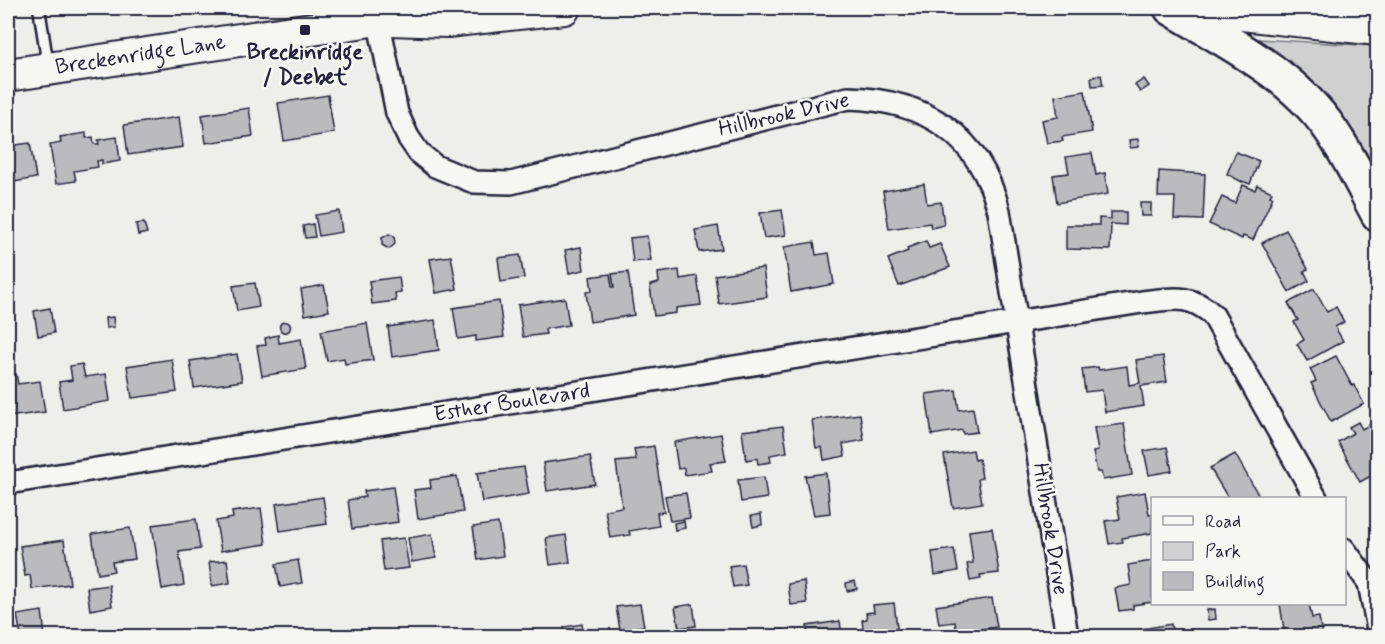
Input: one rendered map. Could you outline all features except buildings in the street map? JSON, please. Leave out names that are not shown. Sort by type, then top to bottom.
[{"type":"highway","points":[[1171,8],[1253,56],[1310,103],[1338,139],[1377,214]]},
{"type":"main road","name":"Breckenridge Lane","points":[[8,75],[415,8]]},
{"type":"main road","name":"Breckenridge Lane","points":[[377,13],[447,21],[564,8]]},
{"type":"main road","points":[[1188,8],[1377,29]]},
{"type":"street","name":"Hillbrook Drive","points":[[377,13],[398,113],[408,137],[419,153],[435,166],[474,182],[511,183],[848,98],[888,101],[922,112],[952,132],[976,158],[994,191],[999,211],[1067,636]]},
{"type":"street","name":"Esther Boulevard","points":[[8,483],[1142,302],[1184,298],[1196,302],[1213,315],[1224,331],[1315,497]]},
{"type":"street","points":[[1346,552],[1369,583],[1377,629]]},
{"type":"lane","points":[[39,8],[49,69]]},
{"type":"green space","points":[[1258,39],[1377,46],[1377,184],[1257,44]]},
{"type":"place","name":"Breckinridge / Deebet","points":[[305,30]]}]
